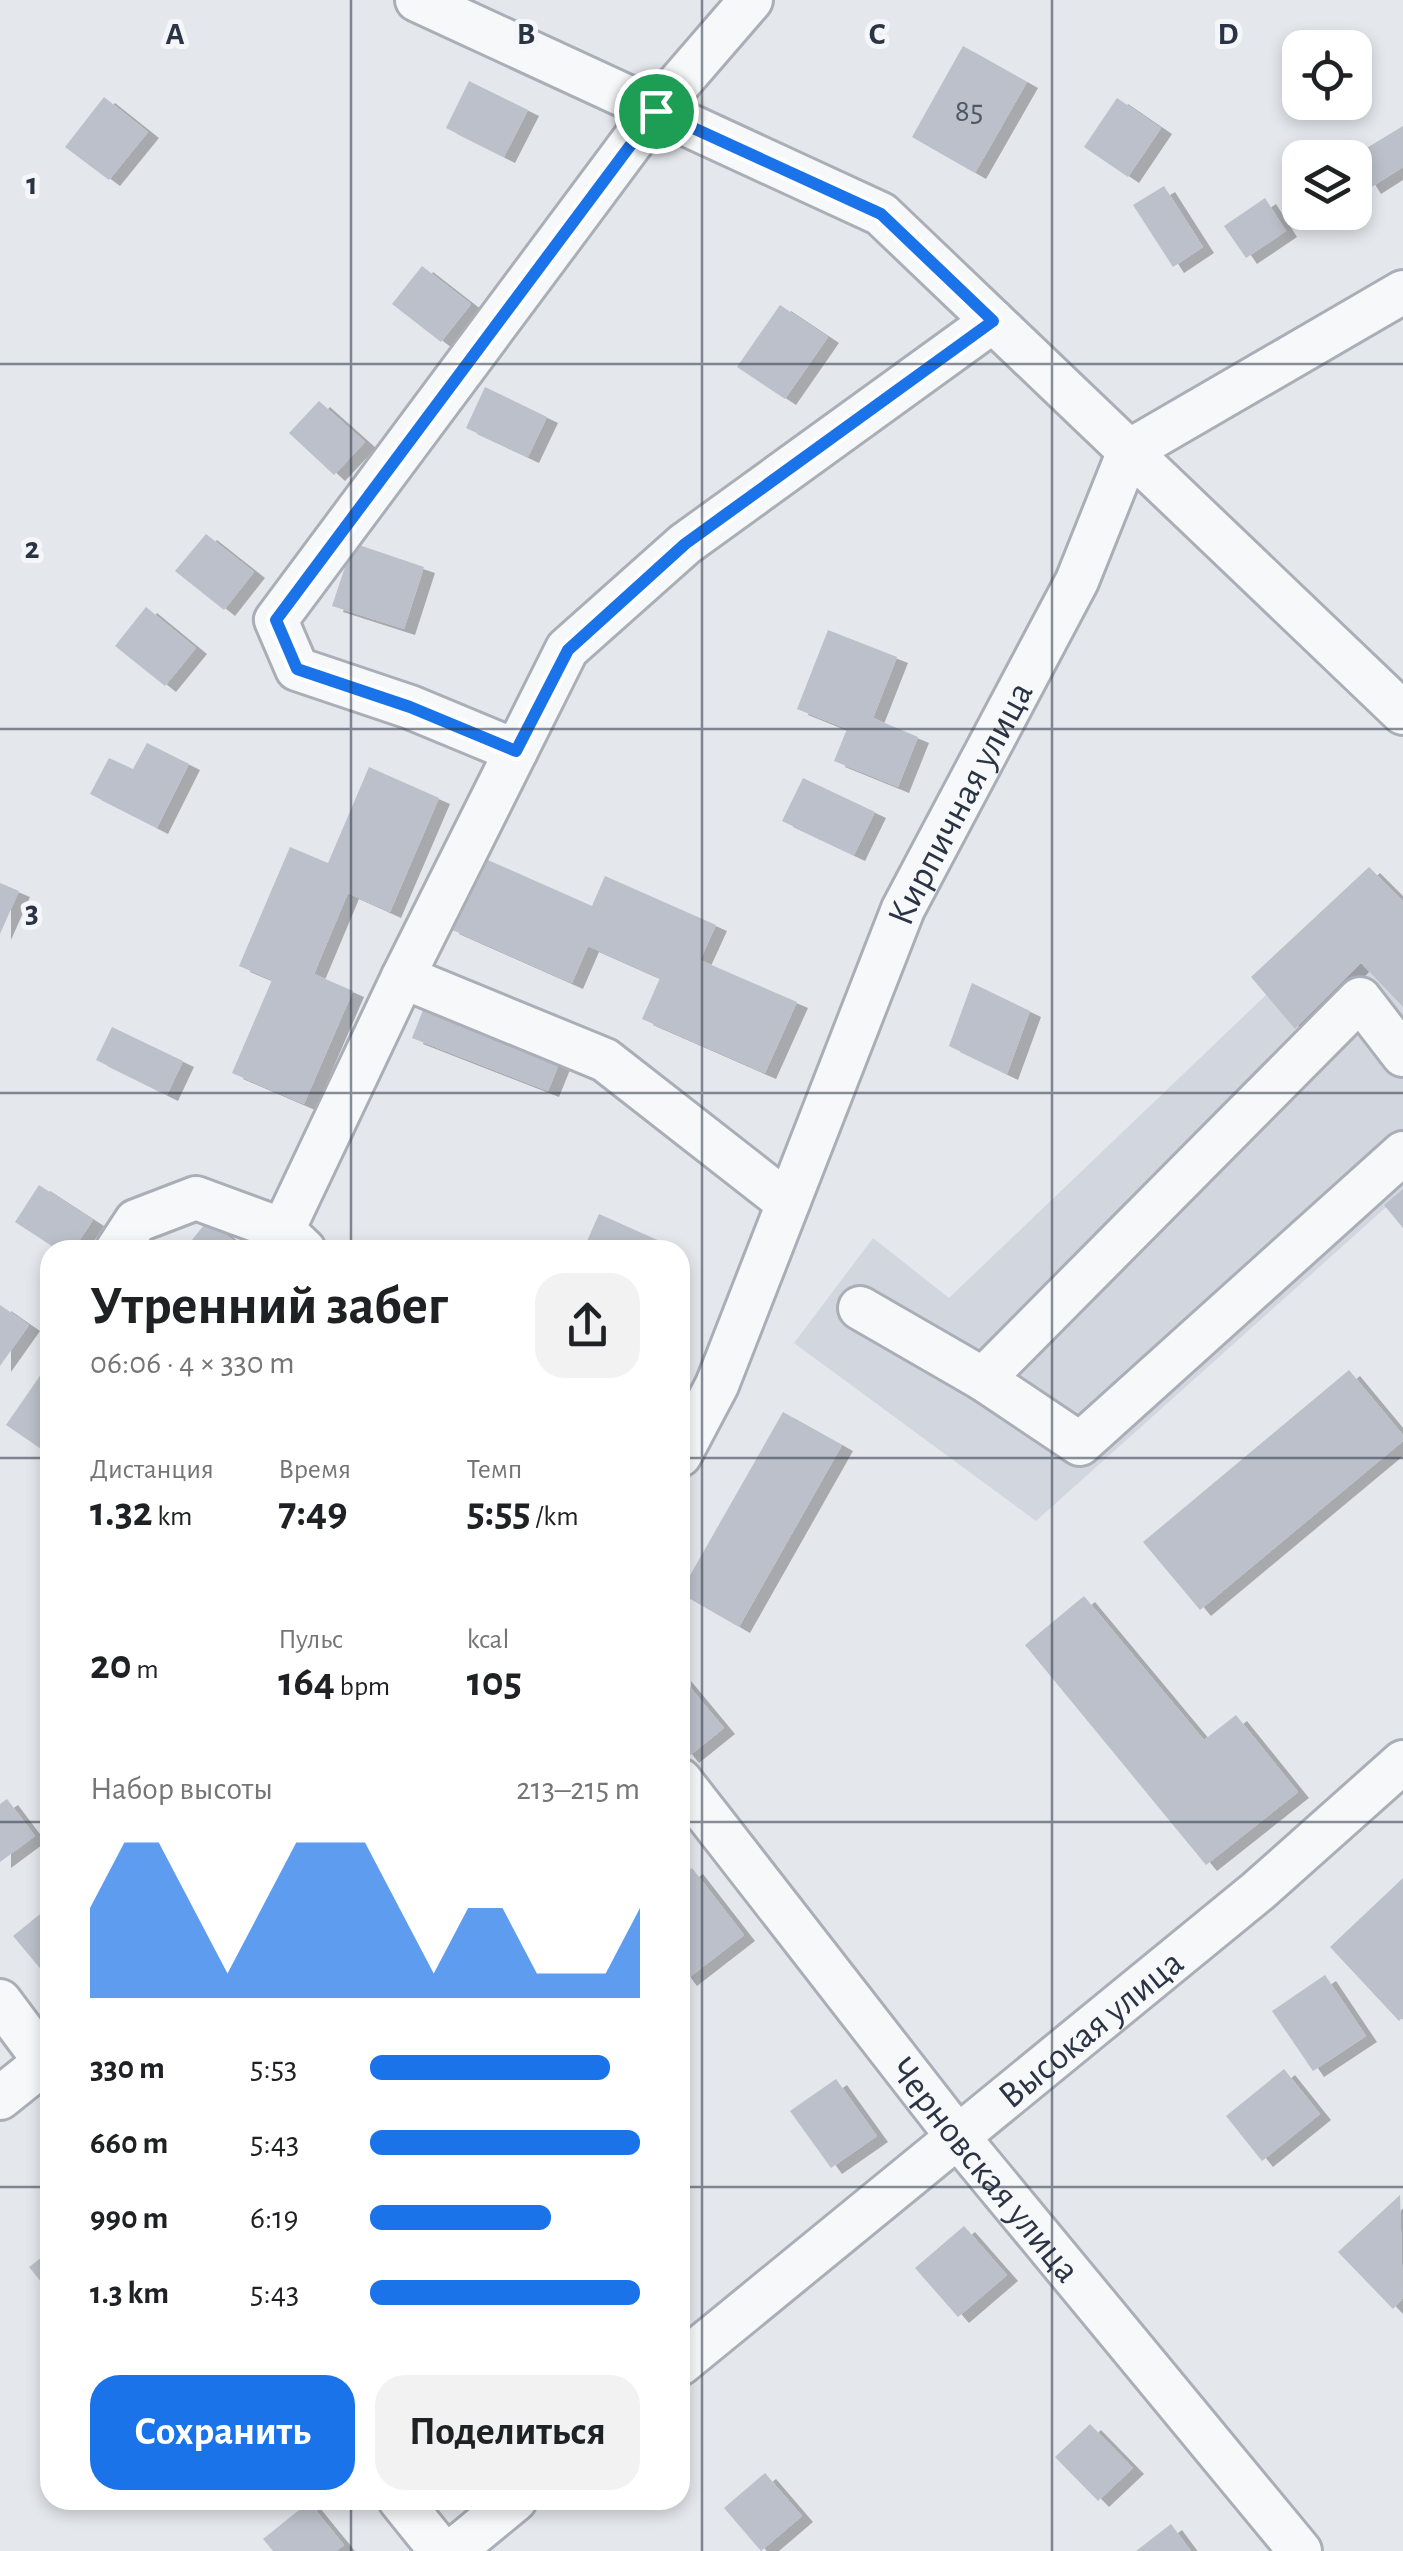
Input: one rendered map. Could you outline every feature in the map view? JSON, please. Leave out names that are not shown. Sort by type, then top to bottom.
[{"type":"street","points":[[417,0],[881,214],[1403,713]]},
{"type":"street","points":[[516,751],[410,707],[297,669],[276,620],[656,111],[751,0]]},
{"type":"street","points":[[1129,451],[1403,292]]},
{"type":"street","points":[[124,1240],[136,1221],[196,1198],[294,1240],[403,977],[568,650],[685,544],[993,321]]},
{"type":"street","name":"Кирпичная улица","points":[[690,1436],[717,1385],[903,909],[1077,582],[1129,451]]},
{"type":"street","points":[[403,977],[605,1060],[788,1204]]},
{"type":"street","points":[[983,1379],[1360,999],[1403,1056]]},
{"type":"street","points":[[860,1308],[983,1379],[1080,1444],[1403,1153]]},
{"type":"street","name":"Высокая улица","points":[[690,2356],[1258,1891],[1403,1762]]},
{"type":"street","name":"Черновская улица","points":[[690,1793],[957,2136],[1300,2551]]},
{"type":"street","points":[[0,2001],[40,2052]]},
{"type":"street","points":[[0,2098],[40,2068]]},
{"type":"street","points":[[408,2510],[441,2551]]},
{"type":"street","points":[[453,2551],[503,2510]]},
{"type":"shaded area","points":[[1361,963],[1403,1007],[1403,1192],[1036,1521],[794,1343],[873,1238],[949,1298],[1266,995]]},
{"type":"building","points":[[963,46],[1027,82],[975,173],[912,137]]},
{"type":"building","points":[[469,81],[528,110],[504,157],[446,128]]},
{"type":"building","points":[[104,97],[148,132],[109,180],[65,147]]},
{"type":"building","points":[[1117,98],[1161,128],[1128,177],[1084,147]]},
{"type":"building","points":[[1403,126],[1403,167],[1372,187],[1372,145]]},
{"type":"building","points":[[1164,186],[1203,247],[1173,267],[1133,205]]},
{"type":"building","points":[[1265,198],[1286,231],[1246,258],[1224,226]]},
{"type":"building","points":[[422,266],[471,304],[441,342],[392,304]]},
{"type":"building","points":[[780,305],[828,337],[785,399],[737,367]]},
{"type":"building","points":[[485,387],[547,417],[528,457],[466,428]]},
{"type":"building","points":[[319,401],[365,442],[334,475],[289,433]]},
{"type":"building","points":[[206,534],[254,572],[224,610],[175,571]]},
{"type":"building","points":[[353,543],[424,567],[404,629],[332,606]]},
{"type":"building","points":[[146,607],[196,648],[165,686],[115,646]]},
{"type":"building","points":[[828,630],[897,657],[873,718],[918,737],[898,787],[834,761],[847,729],[797,709]]},
{"type":"building","points":[[147,743],[189,764],[157,828],[90,794],[109,758],[133,769]]},
{"type":"building","points":[[369,767],[439,798],[390,912],[348,893],[314,974],[353,991],[304,1104],[232,1073],[272,980],[239,966],[290,847],[328,863]]},
{"type":"building","points":[[803,778],[875,812],[854,855],[782,821]]},
{"type":"building","points":[[479,856],[592,906],[605,876],[716,925],[700,960],[797,1002],[765,1073],[642,1019],[660,978],[588,946],[572,983],[448,928]]},
{"type":"building","points":[[1369,867],[1403,901],[1403,1007],[1361,963],[1295,1029],[1251,977]]},
{"type":"building","points":[[0,883],[19,891],[0,934]]},
{"type":"building","points":[[972,983],[1030,1011],[1007,1074],[949,1046]]},
{"type":"building","points":[[425,1005],[561,1059],[548,1091],[412,1038]]},
{"type":"building","points":[[112,1027],[183,1061],[167,1095],[96,1060]]},
{"type":"building","points":[[39,1185],[93,1220],[80,1240],[43,1240],[15,1222]]},
{"type":"building","points":[[1403,1189],[1403,1228],[1384,1205]]},
{"type":"building","points":[[599,1214],[658,1240],[587,1240]]},
{"type":"building","points":[[208,1220],[233,1240],[192,1240]]},
{"type":"building","points":[[0,1305],[29,1325],[0,1366]]},
{"type":"building","points":[[1349,1370],[1403,1435],[1403,1441],[1200,1610],[1143,1542]]},
{"type":"building","points":[[40,1376],[40,1448],[6,1425]]},
{"type":"building","points":[[783,1412],[842,1445],[739,1627],[690,1599],[690,1575]]},
{"type":"building","points":[[1084,1596],[1204,1740],[1236,1715],[1298,1792],[1206,1865],[1025,1645]]},
{"type":"building","points":[[690,1687],[724,1728],[690,1755]]},
{"type":"building","points":[[7,1799],[35,1836],[0,1862],[0,1804]]},
{"type":"building","points":[[690,1870],[744,1935],[690,1977]]},
{"type":"building","points":[[1403,1878],[1403,2017],[1399,2021],[1330,1947]]},
{"type":"building","points":[[40,1914],[40,1968],[13,1936]]},
{"type":"building","points":[[1325,1975],[1366,2036],[1313,2071],[1272,2011]]},
{"type":"building","points":[[1284,2069],[1320,2114],[1262,2161],[1226,2116]]},
{"type":"building","points":[[836,2079],[877,2136],[831,2168],[790,2111]]},
{"type":"building","points":[[1400,2195],[1403,2298],[1393,2309],[1338,2252]]},
{"type":"building","points":[[964,2226],[1007,2275],[958,2317],[915,2268]]},
{"type":"building","points":[[40,2259],[40,2281],[29,2267]]},
{"type":"building","points":[[1090,2424],[1133,2468],[1098,2501],[1055,2457]]},
{"type":"building","points":[[765,2473],[802,2516],[761,2551],[724,2508]]},
{"type":"building","points":[[299,2510],[316,2510],[344,2545],[336,2551],[273,2551],[263,2539]]},
{"type":"building","points":[[1171,2524],[1191,2551],[1136,2551]]},
{"type":"route","points":[[656,111],[881,214],[993,321],[685,544],[568,650],[516,751],[410,707],[297,669],[276,620],[656,111]]}]
